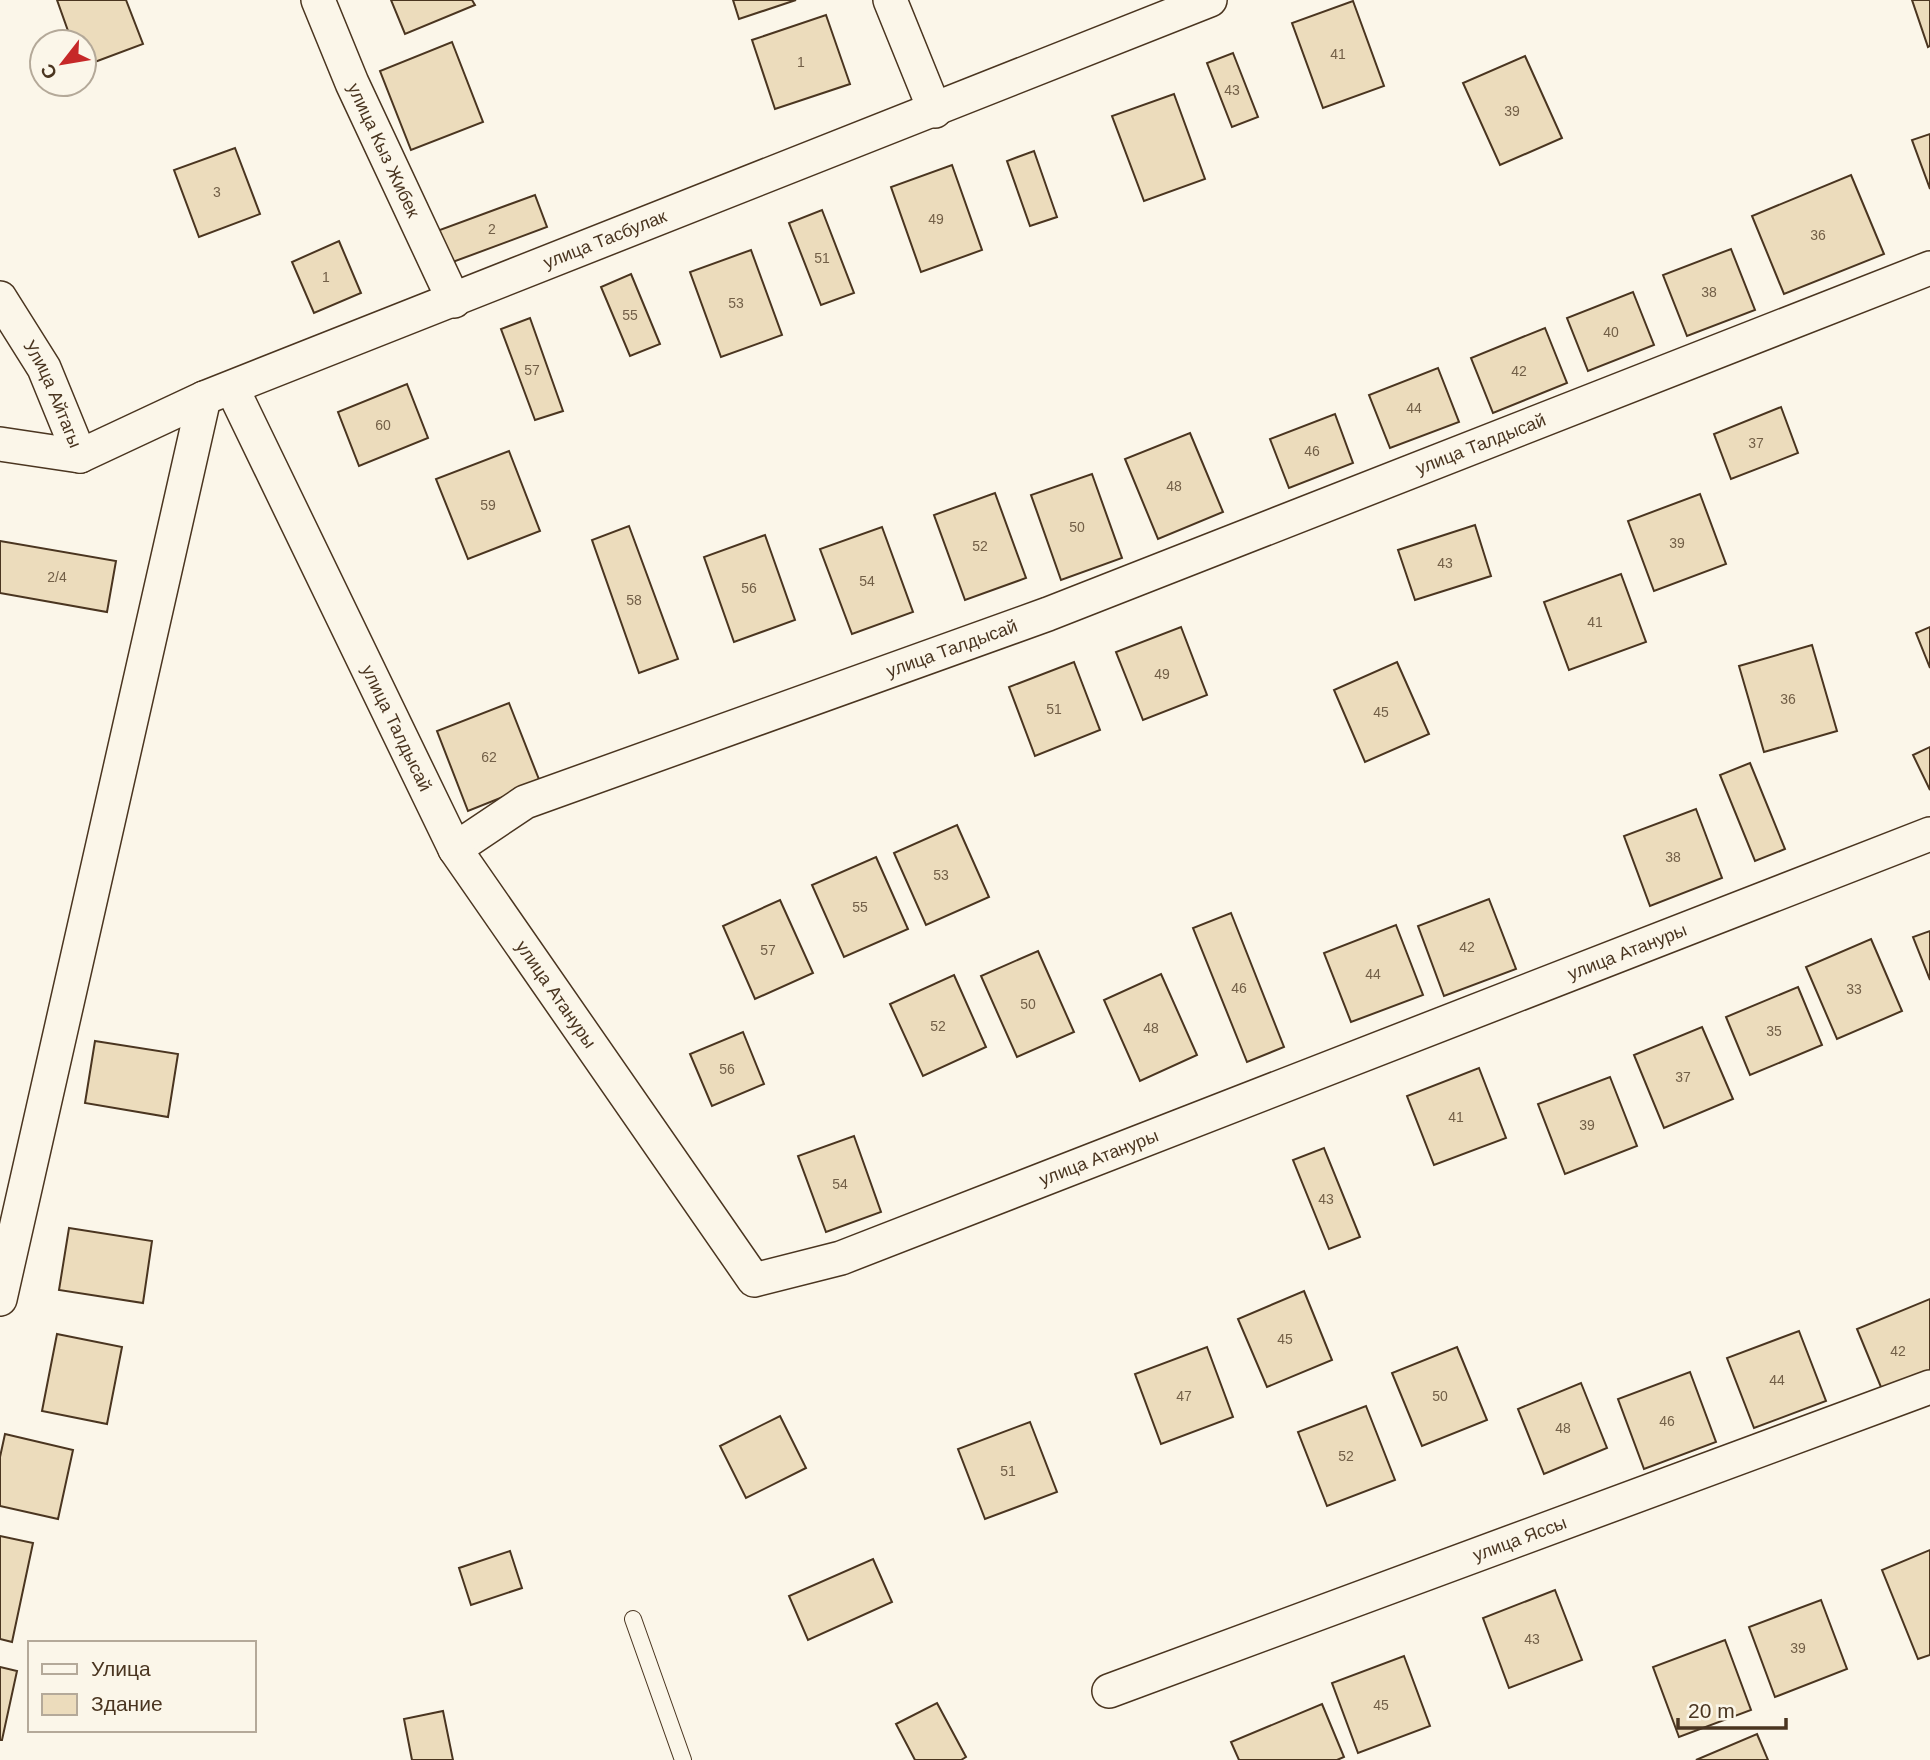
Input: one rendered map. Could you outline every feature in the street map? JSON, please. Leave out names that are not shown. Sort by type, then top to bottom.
[{"type":"street","name":"улица Кыз Жибек","points":[[318,0],[352,83],[454,301]]},
{"type":"street","points":[[890,0],[935,111]]},
{"type":"street","name":"улица Тасбулак","points":[[80,456],[218,393],[1210,0]]},
{"type":"street","name":"улица Талдысай","points":[[218,393],[455,849],[525,802],[1048,614],[1930,268]]},
{"type":"street","name":"Улица Айтагы","points":[[0,298],[44,368],[80,456]]},
{"type":"street","points":[[0,1299],[218,393]]},
{"type":"street","points":[[0,444],[80,456]]},
{"type":"street","name":"улица Атануры","points":[[455,849],[754,1280],[841,1258],[1930,834]]},
{"type":"street","name":"улица Яссы","points":[[1109,1691],[1930,1387]]},
{"type":"lane","points":[[633,1619],[683,1760]]},
{"type":"building","points":[[57,0],[126,0],[143,44],[98,61],[98,28],[67,28]]},
{"type":"building","points":[[391,0],[472,0],[475,5],[405,34]]},
{"type":"building","points":[[733,0],[796,0],[739,19]]},
{"type":"building","points":[[1912,0],[1930,0],[1928,47]]},
{"type":"building","points":[[1353,1],[1384,86],[1323,108],[1292,23]]},
{"type":"building","points":[[826,15],[850,84],[775,109],[752,40]]},
{"type":"building","points":[[452,42],[483,122],[411,150],[380,71]]},
{"type":"building","points":[[1233,53],[1258,117],[1232,127],[1207,63]]},
{"type":"building","points":[[1525,56],[1562,138],[1500,165],[1463,83]]},
{"type":"building","points":[[1174,94],[1205,179],[1144,201],[1112,116]]},
{"type":"building","points":[[1930,134],[1930,189],[1912,140]]},
{"type":"building","points":[[235,148],[260,214],[199,237],[174,170]]},
{"type":"building","points":[[1034,151],[1057,217],[1030,226],[1007,161]]},
{"type":"building","points":[[952,165],[982,250],[921,272],[891,187]]},
{"type":"building","points":[[1851,175],[1884,254],[1784,294],[1752,216]]},
{"type":"building","points":[[535,195],[547,227],[450,263],[437,231]]},
{"type":"building","points":[[822,210],[854,293],[821,305],[789,223]]},
{"type":"building","points":[[339,241],[361,293],[314,313],[292,262]]},
{"type":"building","points":[[1731,249],[1755,310],[1687,336],[1663,275]]},
{"type":"building","points":[[751,250],[782,335],[721,357],[690,272]]},
{"type":"building","points":[[631,274],[660,344],[630,356],[601,287]]},
{"type":"building","points":[[1633,292],[1654,345],[1588,371],[1567,318]]},
{"type":"building","points":[[530,318],[563,411],[535,420],[501,329]]},
{"type":"building","points":[[1545,328],[1567,383],[1493,413],[1471,358]]},
{"type":"building","points":[[1438,368],[1459,422],[1390,448],[1369,395]]},
{"type":"building","points":[[407,384],[428,438],[359,466],[338,412]]},
{"type":"building","points":[[1781,407],[1798,453],[1731,479],[1714,434]]},
{"type":"building","points":[[1335,414],[1353,463],[1289,488],[1270,439]]},
{"type":"building","points":[[1190,433],[1223,512],[1158,539],[1125,459]]},
{"type":"building","points":[[509,451],[540,531],[468,559],[436,479]]},
{"type":"building","points":[[1092,474],[1122,558],[1061,580],[1031,495]]},
{"type":"building","points":[[995,493],[1026,578],[965,600],[934,515]]},
{"type":"building","points":[[1700,494],[1726,564],[1654,591],[1628,521]]},
{"type":"building","points":[[1475,525],[1491,576],[1415,600],[1398,550]]},
{"type":"building","points":[[629,526],[678,659],[639,673],[592,540]]},
{"type":"building","points":[[882,527],[913,612],[852,634],[820,549]]},
{"type":"building","points":[[765,535],[795,620],[734,642],[704,557]]},
{"type":"building","points":[[0,541],[116,561],[107,612],[0,593]]},
{"type":"building","points":[[1621,574],[1646,642],[1569,670],[1544,602]]},
{"type":"building","points":[[1181,627],[1207,695],[1143,720],[1116,652]]},
{"type":"building","points":[[1930,627],[1930,668],[1916,633]]},
{"type":"building","points":[[1812,645],[1837,731],[1764,752],[1739,666]]},
{"type":"building","points":[[1074,662],[1100,730],[1035,756],[1009,687]]},
{"type":"building","points":[[1397,662],[1429,734],[1365,762],[1334,690]]},
{"type":"building","points":[[509,703],[540,782],[468,811],[437,731]]},
{"type":"building","points":[[1930,747],[1930,790],[1913,755]]},
{"type":"building","points":[[1750,763],[1785,849],[1755,861],[1720,775]]},
{"type":"building","points":[[1696,809],[1722,878],[1650,906],[1624,836]]},
{"type":"building","points":[[957,825],[989,897],[926,925],[894,853]]},
{"type":"building","points":[[876,857],[908,929],[844,957],[812,885]]},
{"type":"building","points":[[1489,899],[1516,969],[1444,996],[1418,926]]},
{"type":"building","points":[[780,900],[813,973],[755,999],[723,926]]},
{"type":"building","points":[[1231,913],[1284,1047],[1247,1062],[1193,928]]},
{"type":"building","points":[[1396,925],[1423,995],[1351,1022],[1324,953]]},
{"type":"building","points":[[1930,931],[1930,980],[1913,937]]},
{"type":"building","points":[[1871,939],[1902,1011],[1837,1039],[1806,967]]},
{"type":"building","points":[[1038,951],[1074,1032],[1017,1057],[981,976]]},
{"type":"building","points":[[1161,974],[1197,1055],[1140,1081],[1104,1000]]},
{"type":"building","points":[[954,975],[986,1047],[923,1076],[890,1004]]},
{"type":"building","points":[[1798,987],[1822,1045],[1750,1075],[1726,1017]]},
{"type":"building","points":[[1702,1027],[1733,1099],[1664,1128],[1634,1055]]},
{"type":"building","points":[[743,1032],[764,1084],[712,1106],[690,1054]]},
{"type":"building","points":[[95,1041],[178,1054],[168,1117],[85,1103]]},
{"type":"building","points":[[1479,1068],[1506,1138],[1434,1165],[1407,1096]]},
{"type":"building","points":[[1610,1077],[1637,1146],[1565,1174],[1538,1104]]},
{"type":"building","points":[[854,1136],[881,1212],[826,1232],[798,1156]]},
{"type":"building","points":[[1324,1148],[1360,1237],[1329,1249],[1293,1160]]},
{"type":"building","points":[[69,1228],[152,1241],[143,1303],[59,1290]]},
{"type":"building","points":[[1304,1291],[1332,1360],[1267,1387],[1238,1319]]},
{"type":"building","points":[[1930,1299],[1930,1373],[1883,1392],[1857,1329]]},
{"type":"building","points":[[1799,1331],[1826,1401],[1754,1428],[1727,1358]]},
{"type":"building","points":[[57,1334],[122,1347],[107,1424],[42,1411]]},
{"type":"building","points":[[1207,1347],[1233,1417],[1161,1444],[1135,1374]]},
{"type":"building","points":[[1457,1347],[1487,1420],[1422,1446],[1392,1373]]},
{"type":"building","points":[[1690,1372],[1716,1442],[1644,1469],[1618,1399]]},
{"type":"building","points":[[1581,1383],[1607,1448],[1544,1474],[1518,1409]]},
{"type":"building","points":[[1366,1406],[1395,1480],[1327,1506],[1298,1432]]},
{"type":"building","points":[[780,1416],[806,1468],[746,1498],[720,1446]]},
{"type":"building","points":[[1030,1422],[1057,1492],[985,1519],[958,1449]]},
{"type":"building","points":[[5,1434],[73,1450],[58,1519],[0,1506],[0,1457]]},
{"type":"building","points":[[0,1536],[33,1543],[12,1642],[0,1639]]},
{"type":"building","points":[[1930,1550],[1930,1655],[1918,1659],[1882,1570]]},
{"type":"building","points":[[510,1551],[522,1588],[471,1605],[459,1568]]},
{"type":"building","points":[[873,1559],[892,1602],[808,1640],[789,1596]]},
{"type":"building","points":[[1555,1590],[1582,1660],[1509,1688],[1483,1618]]},
{"type":"building","points":[[1821,1600],[1847,1669],[1775,1697],[1749,1627]]},
{"type":"building","points":[[1725,1640],[1751,1710],[1679,1737],[1653,1667]]},
{"type":"building","points":[[1404,1656],[1430,1726],[1358,1753],[1332,1683]]},
{"type":"building","points":[[0,1667],[17,1671],[2,1740],[0,1740]]},
{"type":"building","points":[[937,1703],[966,1757],[961,1760],[915,1760],[896,1724]]},
{"type":"building","points":[[1322,1704],[1344,1757],[1337,1760],[1239,1760],[1231,1742]]},
{"type":"building","points":[[443,1711],[453,1760],[412,1760],[404,1719]]},
{"type":"building","points":[[1757,1734],[1768,1760],[1696,1760]]}]
